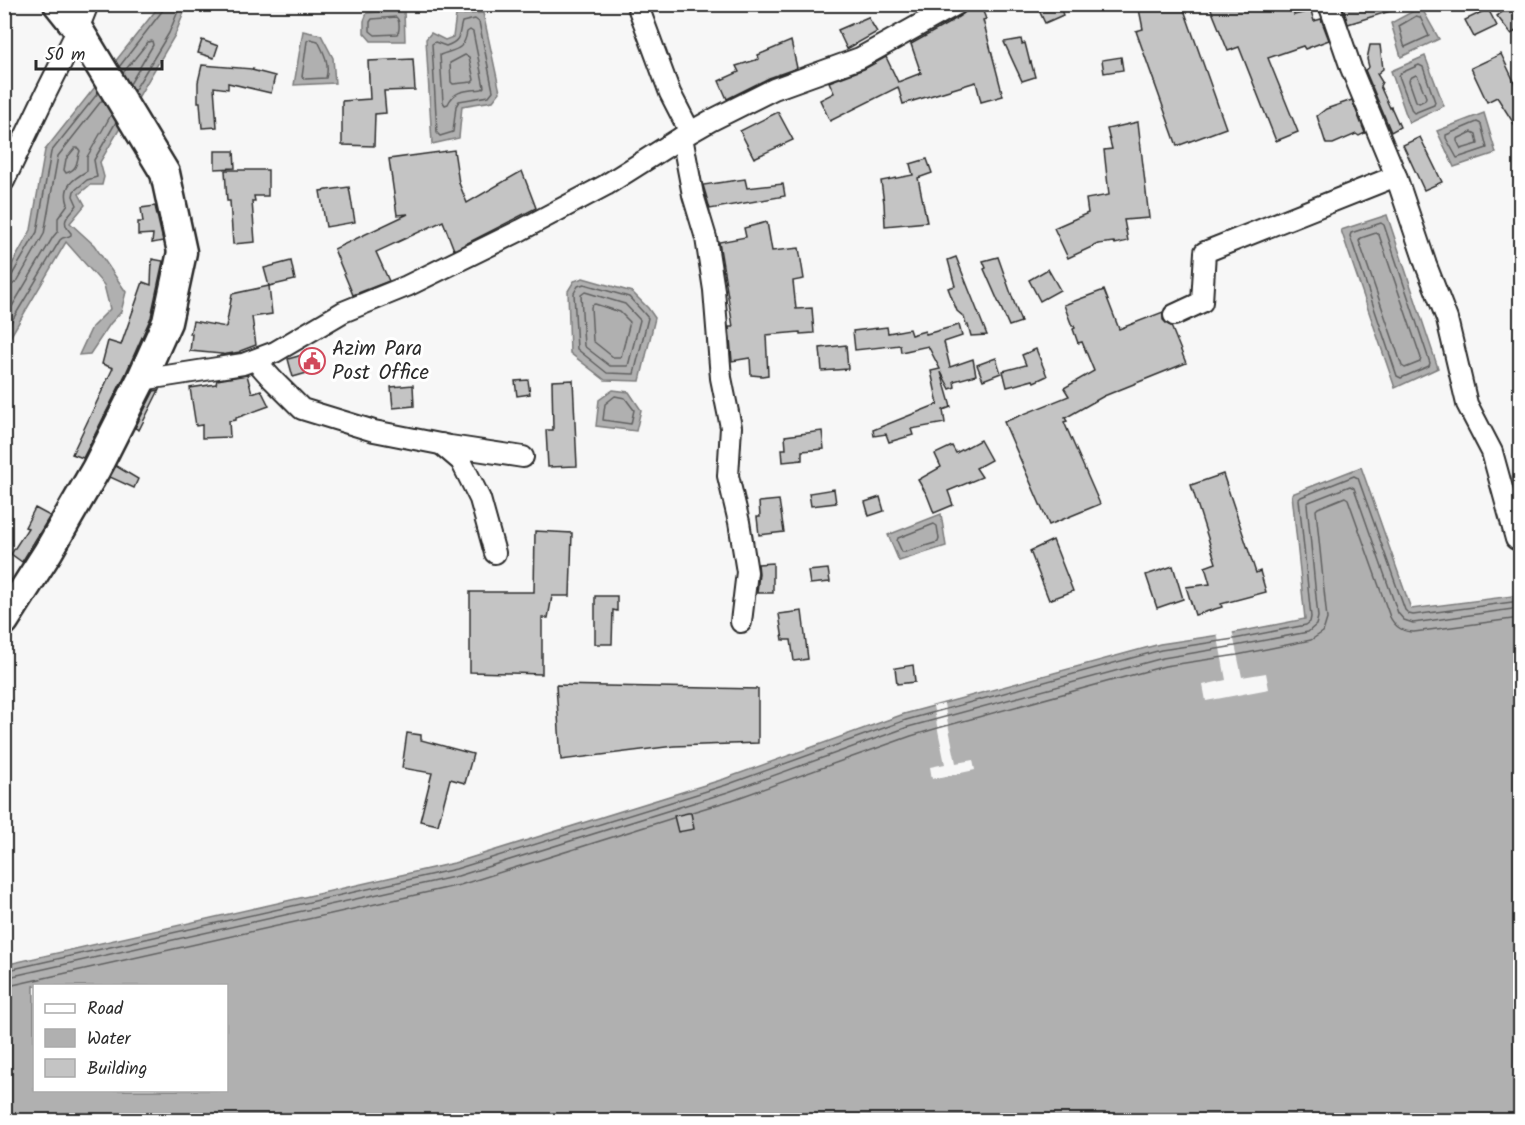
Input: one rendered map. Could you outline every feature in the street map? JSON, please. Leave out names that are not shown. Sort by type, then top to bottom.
[{"type":"main road","points":[[4,621],[91,478],[141,380],[167,322],[182,252],[165,173],[99,64],[83,17],[58,4]]},
{"type":"street","points":[[637,4],[686,134],[693,195],[706,238],[714,290],[721,378],[731,427],[728,476],[739,522],[747,572],[741,622]]},
{"type":"street","points":[[141,380],[232,366],[275,352],[343,312],[408,286],[521,230],[606,185],[686,134],[774,89],[860,58],[957,4]]},
{"type":"street","points":[[1329,4],[1351,68],[1396,176],[1447,319],[1467,404],[1492,452],[1516,539]]},
{"type":"street","points":[[4,181],[83,17]]},
{"type":"street","points":[[1174,315],[1202,302],[1205,252],[1396,176]]},
{"type":"street","points":[[255,360],[302,409],[374,431],[523,457]]},
{"type":"street","points":[[441,444],[461,461],[480,499],[495,553]]},
{"type":"water","points":[[160,5],[189,5],[175,35],[100,162],[104,177],[102,185],[90,185],[79,194],[85,205],[70,223],[94,245],[126,292],[121,312],[90,354],[79,355],[92,327],[110,309],[104,285],[66,242],[5,346],[5,277],[31,230],[45,150]]},
{"type":"water","points":[[1421,7],[1439,39],[1401,57],[1391,23]]},
{"type":"water","points":[[404,10],[405,41],[371,41],[364,33],[367,13]]},
{"type":"water","points":[[483,13],[500,92],[493,101],[462,106],[459,138],[432,144],[426,39],[431,33],[445,40],[453,37],[456,15]]},
{"type":"water","points":[[303,31],[321,35],[333,58],[335,83],[294,85]]},
{"type":"water","points":[[1425,56],[1444,106],[1409,123],[1391,71]]},
{"type":"water","points":[[1484,113],[1496,153],[1454,167],[1437,131]]},
{"type":"water","points":[[1387,215],[1438,368],[1395,388],[1341,230]]},
{"type":"water","points":[[583,278],[632,292],[655,318],[640,381],[605,380],[570,353],[568,291],[574,281]]},
{"type":"water","points":[[613,390],[629,392],[641,410],[636,431],[596,426],[599,400]]},
{"type":"water","points":[[1361,467],[1411,609],[1520,595],[1520,1120],[5,1120],[4,965],[454,863],[724,779],[904,714],[1160,644],[1305,619],[1292,494]]},
{"type":"water","points":[[941,514],[946,546],[899,561],[888,535]]},
{"type":"pier","points":[[1232,630],[1242,677],[1266,673],[1269,689],[1206,701],[1203,685],[1226,680],[1217,632]]},
{"type":"pier","points":[[944,704],[956,763],[973,760],[975,770],[932,779],[930,767],[945,764],[933,706]]},
{"type":"building","points":[[980,4],[986,19],[983,20],[1003,96],[981,102],[976,82],[903,104],[898,87],[830,121],[820,100],[834,93],[829,82],[864,69],[886,57],[898,82],[921,73],[911,44]]},
{"type":"building","points":[[1036,4],[1059,4],[1063,15],[1045,23]]},
{"type":"building","points":[[1138,4],[1182,4],[1226,128],[1177,146],[1136,31],[1143,29]]},
{"type":"building","points":[[1209,4],[1292,4],[1294,15],[1311,11],[1314,21],[1321,19],[1329,40],[1305,49],[1303,46],[1268,58],[1298,132],[1276,141],[1239,47],[1228,51]]},
{"type":"building","points":[[1342,4],[1399,4],[1400,8],[1348,24]]},
{"type":"building","points":[[1513,4],[1521,4],[1521,28],[1511,34],[1497,16]]},
{"type":"building","points":[[1488,9],[1497,26],[1474,37],[1465,20]]},
{"type":"building","points":[[868,17],[877,32],[847,49],[838,30]]},
{"type":"building","points":[[1021,39],[1022,44],[1025,43],[1035,77],[1022,81],[1004,42]]},
{"type":"building","points":[[202,40],[218,46],[214,58],[198,53]]},
{"type":"building","points":[[791,41],[797,68],[769,78],[727,99],[719,81],[739,72],[736,66],[759,59],[758,55]]},
{"type":"building","points":[[1370,45],[1380,45],[1383,69],[1377,74],[1382,82],[1380,86],[1400,127],[1391,132],[1365,70],[1369,67],[1367,59]]},
{"type":"building","points":[[1501,54],[1521,96],[1521,135],[1497,97],[1487,102],[1471,68]]},
{"type":"building","points":[[1121,57],[1123,70],[1104,73],[1102,60]]},
{"type":"building","points":[[413,59],[415,90],[384,91],[386,113],[375,114],[374,146],[342,145],[342,101],[370,99],[368,61]]},
{"type":"building","points":[[202,65],[253,69],[275,76],[271,93],[228,83],[228,89],[214,87],[217,127],[202,128],[198,82]]},
{"type":"building","points":[[1352,100],[1365,133],[1359,136],[1356,134],[1333,144],[1326,144],[1317,116],[1326,109]]},
{"type":"building","points":[[778,112],[793,140],[754,158],[740,131]]},
{"type":"building","points":[[1138,122],[1149,218],[1124,220],[1128,241],[1098,244],[1068,258],[1054,228],[1088,213],[1086,199],[1109,195],[1104,150],[1112,149],[1107,129]]},
{"type":"building","points":[[1420,137],[1442,182],[1424,190],[1403,145]]},
{"type":"building","points":[[454,150],[459,183],[467,203],[522,171],[536,208],[454,250],[443,221],[376,252],[389,281],[353,295],[334,249],[408,214],[397,215],[389,159]]},
{"type":"building","points":[[215,151],[234,151],[235,168],[215,169]]},
{"type":"building","points":[[927,159],[932,173],[918,178],[927,222],[885,226],[881,181],[913,175],[910,164]]},
{"type":"building","points":[[225,170],[268,170],[268,196],[254,196],[255,201],[252,201],[255,242],[233,244]]},
{"type":"building","points":[[745,179],[747,188],[783,184],[785,196],[710,209],[703,185]]},
{"type":"building","points":[[349,187],[355,222],[326,227],[320,191]]},
{"type":"building","points":[[155,206],[163,241],[152,243],[153,234],[138,235],[138,222],[143,222],[141,208]]},
{"type":"building","points":[[767,222],[772,251],[799,248],[804,279],[793,281],[796,309],[812,308],[814,333],[766,335],[768,375],[762,376],[751,375],[750,358],[732,361],[729,327],[733,327],[719,242],[746,237],[744,228]]},
{"type":"building","points":[[956,257],[987,335],[971,336],[964,317],[957,311],[948,288],[955,286],[948,260]]},
{"type":"building","points":[[998,257],[1021,322],[1009,326],[984,269],[986,268],[983,261]]},
{"type":"building","points":[[152,259],[163,261],[151,317],[126,373],[83,458],[72,454],[113,368],[102,364],[108,341],[121,345],[143,282],[151,285]]},
{"type":"building","points":[[291,261],[295,280],[269,286],[264,268]]},
{"type":"building","points":[[1048,269],[1060,290],[1040,301],[1029,280]]},
{"type":"building","points":[[269,286],[272,314],[252,317],[256,345],[240,352],[221,355],[190,351],[193,321],[226,327],[232,294]]},
{"type":"building","points":[[1104,290],[1119,329],[1163,312],[1163,320],[1171,326],[1186,363],[1104,396],[1065,418],[1067,421],[1064,422],[1100,504],[1049,525],[1004,422],[1069,396],[1064,388],[1094,371],[1082,342],[1078,343],[1073,329],[1075,328],[1072,326],[1064,305]]},
{"type":"building","points":[[959,325],[962,336],[944,342],[950,367],[973,359],[976,375],[954,381],[955,387],[950,389],[941,372],[951,407],[943,410],[945,423],[911,429],[913,435],[889,442],[886,434],[874,436],[873,430],[938,404],[931,371],[940,369],[928,346],[901,352],[900,345],[855,350],[853,331],[887,327],[888,333],[909,329],[911,335],[925,331],[926,334]]},
{"type":"building","points":[[846,345],[848,369],[822,371],[820,348]]},
{"type":"building","points":[[1036,349],[1047,376],[1034,382],[1033,380],[1007,387],[1003,371],[1026,365],[1022,355]]},
{"type":"building","points":[[302,355],[307,373],[293,377],[288,359]]},
{"type":"building","points":[[996,358],[1001,373],[983,380],[977,365]]},
{"type":"building","points":[[247,375],[252,393],[261,390],[269,406],[229,421],[230,437],[202,438],[202,425],[196,426],[190,388],[216,384],[217,380]]},
{"type":"building","points":[[528,380],[530,394],[517,396],[515,381]]},
{"type":"building","points":[[573,380],[577,466],[548,467],[546,430],[553,430],[552,381]]},
{"type":"building","points":[[413,385],[414,406],[393,408],[391,387]]},
{"type":"building","points":[[159,390],[139,430],[135,428],[154,391]]},
{"type":"building","points":[[822,431],[824,449],[802,451],[802,460],[783,462],[782,449],[786,449],[785,436]]},
{"type":"building","points":[[980,440],[991,460],[976,468],[982,477],[948,491],[953,505],[934,513],[918,480],[941,467],[935,454],[952,446],[956,453]]},
{"type":"building","points":[[116,466],[138,479],[134,488],[110,477]]},
{"type":"building","points":[[1223,474],[1256,573],[1260,571],[1266,592],[1221,604],[1222,607],[1195,615],[1186,587],[1210,584],[1205,567],[1216,563],[1191,485]]},
{"type":"building","points":[[834,489],[836,503],[811,506],[809,493]]},
{"type":"building","points":[[880,497],[884,511],[869,516],[865,502]]},
{"type":"building","points":[[779,500],[784,532],[759,535],[757,517],[760,517],[759,502]]},
{"type":"building","points":[[35,508],[50,516],[22,562],[11,554],[28,528],[25,527]]},
{"type":"building","points":[[535,531],[572,533],[570,596],[552,596],[548,618],[542,618],[542,674],[470,672],[470,592],[534,592]]},
{"type":"building","points":[[1053,540],[1073,591],[1049,600],[1030,551]]},
{"type":"building","points":[[773,563],[773,593],[757,593],[758,564]]},
{"type":"building","points":[[1173,566],[1183,599],[1157,608],[1146,575]]},
{"type":"building","points":[[828,569],[830,582],[810,584],[808,571]]},
{"type":"building","points":[[595,596],[617,596],[617,611],[613,610],[612,644],[595,644]]},
{"type":"building","points":[[802,611],[808,659],[794,661],[791,640],[783,640],[779,614]]},
{"type":"building","points":[[913,665],[915,682],[897,684],[895,668]]},
{"type":"building","points":[[556,685],[758,689],[758,743],[674,746],[561,760]]},
{"type":"building","points":[[407,733],[421,735],[421,740],[473,754],[465,783],[450,779],[438,825],[420,821],[432,773],[402,768]]},
{"type":"building","points":[[691,813],[694,829],[678,832],[674,816]]},
{"type":"place","name":"Azim Para Post Office","points":[[312,361]]}]
